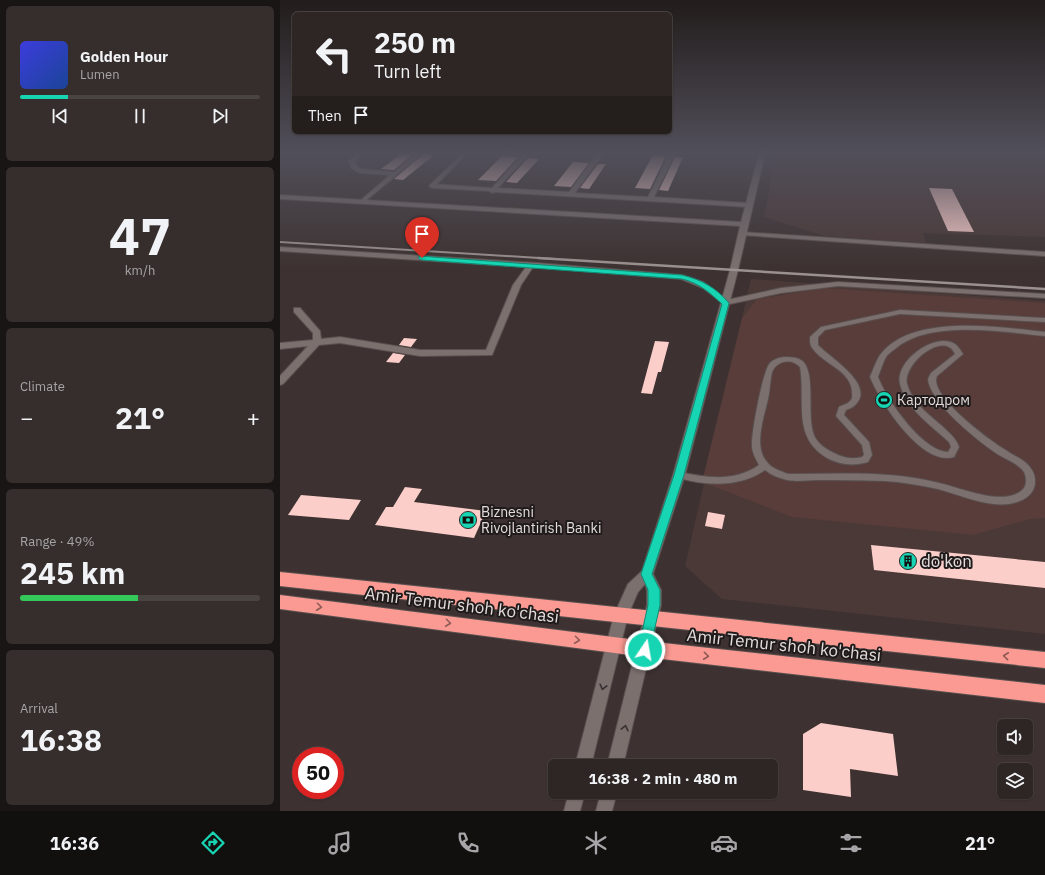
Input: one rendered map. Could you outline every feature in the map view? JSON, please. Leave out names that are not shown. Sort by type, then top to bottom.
[{"type":"highway","name":"Amir Temur shoh ko'chasi","points":[[280,579],[1045,660]]},
{"type":"highway","name":"Amir Temur shoh ko'chasi","points":[[280,602],[645,650],[1045,694]]},
{"type":"street","points":[[363,202],[375,192]]},
{"type":"street","points":[[509,192],[748,205]]},
{"type":"street","points":[[650,199],[653,192]]},
{"type":"street","points":[[585,759],[621,615],[634,588],[646,574],[679,475],[744,229],[752,192]]},
{"type":"street","points":[[280,197],[744,229],[1045,254]]},
{"type":"street","points":[[280,249],[531,265],[682,277],[697,281],[707,286],[725,303]]},
{"type":"street","points":[[280,346],[340,340],[420,353],[489,354],[517,285],[531,265]]},
{"type":"street","points":[[725,303],[773,291],[814,285],[838,284],[1045,296]]},
{"type":"street","points":[[280,382],[316,342],[317,334],[298,310]]},
{"type":"street","points":[[617,759],[645,650],[651,618],[654,590],[646,574]]},
{"type":"street","points":[[572,811],[575,799]]},
{"type":"street","points":[[604,811],[607,799]]},
{"type":"lane","points":[[1045,320],[900,312],[823,328],[814,337],[814,345],[846,372],[854,384],[856,398],[853,402],[842,409],[840,416],[866,444],[868,455],[865,460],[850,463],[829,456],[813,444],[809,436],[806,421],[804,368],[799,362],[781,360],[772,365],[769,370],[756,436],[756,454],[765,466],[780,476],[899,479],[934,484],[996,500],[1010,500],[1023,496],[1030,489],[1031,480],[1028,472],[1021,464],[1000,452],[982,437],[948,406],[938,396],[934,389],[932,379],[934,375],[959,354],[954,346],[948,344],[937,344],[925,349],[906,367],[903,377],[903,383],[911,399],[953,441],[955,447],[951,455],[933,452],[908,428],[885,401],[874,377],[878,362],[904,338],[931,329],[951,328],[1045,334]]},
{"type":"lane","points":[[679,475],[704,480],[726,481],[745,478],[765,466]]},
{"type":"shaded area","points":[[769,192],[1045,192],[1045,237],[923,233],[926,243],[825,236],[764,217]]},
{"type":"shaded area","name":"Картодром","points":[[751,279],[1045,301],[1045,634],[722,599],[685,566]]},
{"type":"shaded area","name":"Картодром","points":[[826,288],[1045,303],[1045,518],[1030,519],[973,535],[792,517],[702,482],[742,318],[757,299]]},
{"type":"building","points":[[931,192],[953,192],[974,232],[948,231]]},
{"type":"building","points":[[404,338],[417,339],[411,347],[399,345]]},
{"type":"building","points":[[655,341],[669,342],[661,372],[658,372],[652,394],[641,393]]},
{"type":"building","points":[[393,353],[405,355],[399,363],[386,362]]},
{"type":"building","points":[[405,487],[422,489],[414,502],[486,511],[474,538],[375,525],[386,507],[393,507]]},
{"type":"building","points":[[301,495],[361,500],[349,520],[288,515]]},
{"type":"building","points":[[708,512],[725,515],[722,529],[705,526]]},
{"type":"building","points":[[871,545],[1045,562],[1045,588],[874,570]]},
{"type":"building","points":[[821,723],[893,734],[898,776],[850,769],[851,797],[803,790],[803,734]]},
{"type":"railway","points":[[280,242],[555,259]]},
{"type":"railway","points":[[538,258],[1045,289]]},
{"type":"place","name":"Картодром","points":[[884,400]]},
{"type":"place","name":"Biznesni Rivojlantirish Banki","points":[[468,520]]},
{"type":"place","name":"do'kon","points":[[908,561]]},
{"type":"route","points":[[422,258],[537,265],[682,277],[697,281],[707,286],[725,303],[679,475],[646,574],[654,590],[654,605],[645,650]]}]
